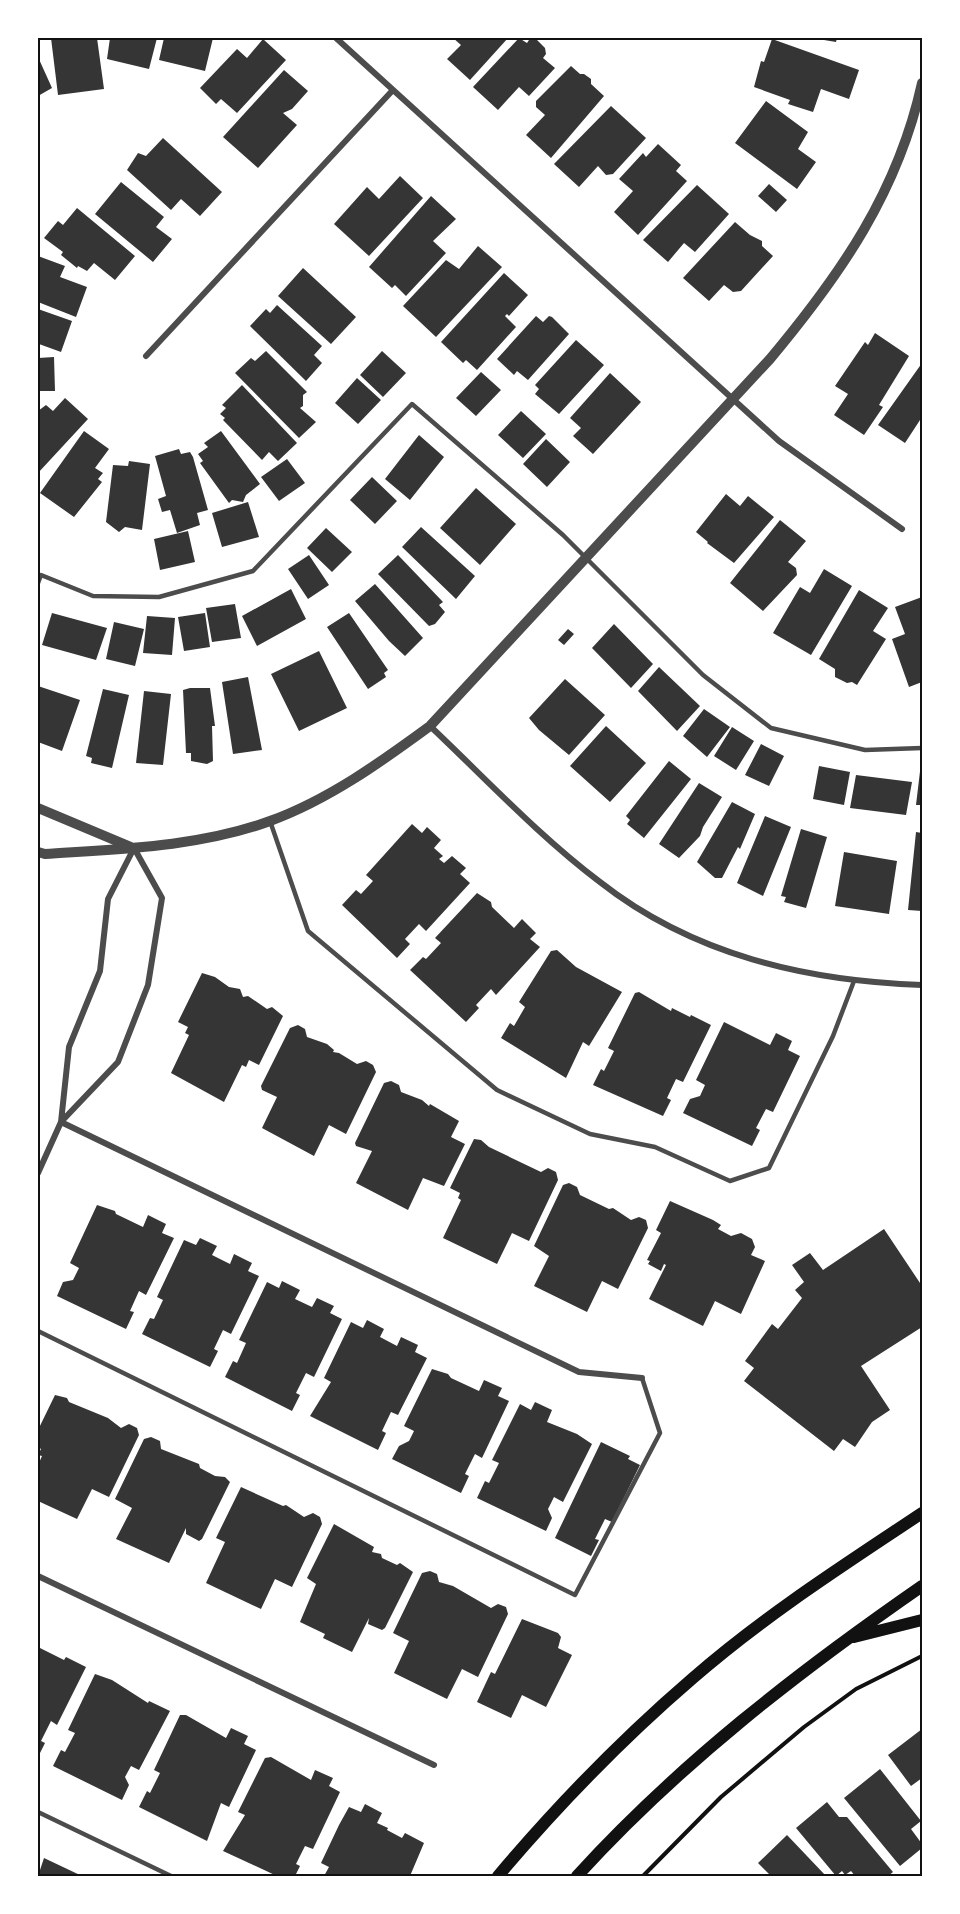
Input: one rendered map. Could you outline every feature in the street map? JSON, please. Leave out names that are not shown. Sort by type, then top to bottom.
[{"type":"main road","points":[[498,1876],[548,1817],[615,1748],[694,1677],[834,1572],[922,1513]]},
{"type":"main road","points":[[577,1876],[660,1790],[759,1704],[847,1638],[922,1586]]},
{"type":"main road","points":[[847,1638],[922,1620]]},
{"type":"street","points":[[336,38],[779,441],[902,529]]},
{"type":"street","points":[[38,852],[45,855],[134,848],[230,832],[270,821],[341,786],[381,762],[430,726],[770,359],[838,273],[878,207],[900,158],[920,105],[922,83]]},
{"type":"street","points":[[146,356],[392,91]]},
{"type":"street","points":[[430,726],[565,854],[640,910],[722,951],[809,975],[854,981],[922,985]]},
{"type":"street","points":[[38,808],[134,848],[162,898],[148,985],[118,1062],[61,1122]]},
{"type":"street","points":[[38,1173],[61,1122],[69,1047],[100,971],[108,899],[134,848]]},
{"type":"street","points":[[61,1122],[579,1371],[642,1378]]},
{"type":"street","points":[[38,1576],[434,1766]]},
{"type":"lane","points":[[38,583],[41,575],[93,596],[159,597],[253,570],[412,404],[586,557],[704,675],[771,728],[865,750],[922,748]]},
{"type":"lane","points":[[270,821],[308,931],[497,1090],[590,1134],[655,1147],[730,1181],[769,1168],[833,1036],[854,981]]},
{"type":"lane","points":[[38,1331],[575,1595],[660,1433],[642,1378]]},
{"type":"lane","points":[[38,1812],[171,1876]]},
{"type":"path","points":[[643,1876],[721,1797],[804,1727],[856,1689],[922,1656]]},
{"type":"building","points":[[51,38],[97,38],[104,89],[58,95]]},
{"type":"building","points":[[110,38],[157,38],[149,69],[107,59]]},
{"type":"building","points":[[164,38],[213,38],[205,71],[159,60]]},
{"type":"building","points":[[453,38],[508,38],[470,80],[447,59],[461,45]]},
{"type":"building","points":[[519,38],[527,43],[529,40],[537,40],[545,48],[546,54],[543,58],[555,68],[529,96],[519,87],[498,110],[473,87]]},
{"type":"building","points":[[812,38],[837,38],[836,42]]},
{"type":"building","points":[[263,39],[286,60],[237,113],[221,99],[216,104],[200,88],[237,49],[247,58]]},
{"type":"building","points":[[772,39],[859,70],[849,99],[821,89],[813,112],[788,104],[790,100],[754,87],[761,61],[764,62]]},
{"type":"building","points":[[38,57],[52,88],[38,96]]},
{"type":"building","points":[[571,66],[580,74],[591,79],[591,84],[604,96],[551,158],[526,135],[545,115],[536,107],[536,101]]},
{"type":"building","points":[[284,70],[308,91],[292,109],[283,113],[297,125],[258,168],[223,137]]},
{"type":"building","points":[[766,101],[808,132],[798,149],[816,162],[797,189],[735,143]]},
{"type":"building","points":[[611,106],[646,138],[613,174],[606,175],[598,166],[579,187],[554,164]]},
{"type":"building","points":[[163,138],[222,192],[200,216],[181,199],[171,210],[127,170],[138,153],[146,156]]},
{"type":"building","points":[[658,144],[681,165],[676,171],[687,181],[638,235],[614,212],[633,191],[619,179],[643,153],[646,157]]},
{"type":"building","points":[[400,176],[423,198],[369,256],[334,224],[367,187],[379,199]]},
{"type":"building","points":[[121,182],[164,217],[156,227],[172,239],[153,262],[95,214]]},
{"type":"building","points":[[769,184],[787,200],[776,212],[758,196]]},
{"type":"building","points":[[697,185],[729,214],[695,252],[684,243],[668,262],[643,240]]},
{"type":"building","points":[[431,196],[456,219],[433,241],[446,253],[406,296],[395,285],[392,288],[369,267]]},
{"type":"building","points":[[77,208],[135,256],[115,280],[94,263],[87,271],[78,266],[77,268],[61,255],[63,252],[44,238],[58,221],[63,225]]},
{"type":"building","points":[[735,222],[750,235],[762,241],[762,246],[773,256],[741,291],[733,292],[724,285],[709,301],[683,278]]},
{"type":"building","points":[[478,246],[502,267],[436,337],[403,306],[446,260],[459,269]]},
{"type":"building","points":[[38,256],[65,266],[60,277],[87,287],[76,317],[38,302]]},
{"type":"building","points":[[303,268],[356,317],[331,344],[278,296]]},
{"type":"building","points":[[504,273],[528,295],[509,316],[507,314],[505,316],[516,327],[477,370],[466,360],[463,363],[441,342]]},
{"type":"building","points":[[277,305],[322,346],[314,355],[322,363],[306,381],[250,326],[266,309],[270,313]]},
{"type":"building","points":[[38,309],[72,321],[61,352],[39,344],[38,348]]},
{"type":"building","points":[[536,316],[543,322],[549,316],[552,317],[569,334],[528,380],[517,371],[514,375],[497,359]]},
{"type":"building","points":[[875,333],[909,356],[879,405],[883,407],[864,435],[834,415],[848,394],[835,386],[865,342],[868,345]]},
{"type":"building","points":[[576,340],[604,365],[559,414],[535,394],[539,389],[535,385]]},
{"type":"building","points":[[266,351],[307,392],[303,395],[303,406],[300,408],[316,422],[299,438],[235,373],[251,358],[255,361]]},
{"type":"building","points":[[382,351],[406,373],[383,397],[360,375]]},
{"type":"building","points":[[54,357],[55,391],[38,391],[38,358]]},
{"type":"building","points":[[922,363],[922,422],[920,420],[905,443],[878,425]]},
{"type":"building","points":[[481,372],[501,390],[476,416],[456,398]]},
{"type":"building","points":[[610,373],[641,402],[593,454],[573,436],[581,428],[570,418]]},
{"type":"building","points":[[357,378],[381,400],[358,424],[335,403]]},
{"type":"building","points":[[242,385],[297,443],[278,461],[269,452],[262,460],[223,420],[225,418],[220,414],[226,408],[222,405]]},
{"type":"building","points":[[65,398],[88,419],[38,473],[38,411],[46,405],[53,411]]},
{"type":"building","points":[[521,411],[546,434],[523,458],[498,435]]},
{"type":"building","points":[[84,431],[109,449],[95,468],[103,473],[98,479],[102,482],[74,517],[40,493]]},
{"type":"building","points":[[221,431],[260,484],[246,495],[243,502],[232,500],[229,503],[200,463],[203,461],[198,454],[208,447],[204,443]]},
{"type":"building","points":[[419,435],[444,457],[410,500],[385,479]]},
{"type":"building","points":[[546,439],[570,462],[547,487],[523,464]]},
{"type":"building","points":[[179,449],[181,454],[190,452],[193,457],[208,510],[197,513],[200,525],[177,533],[170,510],[162,512],[158,499],[166,496],[155,456]]},
{"type":"building","points":[[287,459],[305,483],[279,501],[261,477]]},
{"type":"building","points":[[129,461],[150,464],[142,530],[125,527],[119,532],[106,522],[113,465],[128,466]]},
{"type":"building","points":[[372,477],[397,501],[375,524],[350,500]]},
{"type":"building","points":[[476,488],[516,524],[480,565],[440,528]]},
{"type":"building","points":[[726,494],[740,506],[748,496],[774,517],[734,563],[696,532]]},
{"type":"building","points":[[248,502],[259,537],[222,547],[212,513]]},
{"type":"building","points":[[780,520],[806,541],[788,562],[796,568],[797,575],[763,611],[730,583]]},
{"type":"building","points":[[421,527],[475,576],[456,599],[402,547]]},
{"type":"building","points":[[326,528],[352,552],[332,572],[307,548]]},
{"type":"building","points":[[188,531],[195,562],[160,570],[154,539]]},
{"type":"building","points":[[309,555],[329,585],[308,599],[288,569]]},
{"type":"building","points":[[398,555],[443,602],[439,605],[445,612],[435,624],[429,626],[378,574]]},
{"type":"building","points":[[824,569],[852,586],[811,655],[773,633],[800,587],[810,593]]},
{"type":"building","points":[[375,584],[423,638],[405,656],[355,601]]},
{"type":"building","points":[[291,589],[306,619],[257,646],[242,616]]},
{"type":"building","points":[[859,590],[888,608],[873,631],[886,639],[857,685],[835,677],[835,669],[819,659]]},
{"type":"building","points":[[922,597],[922,682],[909,687],[892,639],[905,634],[895,607]]},
{"type":"building","points":[[235,604],[241,638],[212,642],[206,608]]},
{"type":"building","points":[[52,613],[107,628],[96,660],[42,645]]},
{"type":"building","points":[[205,613],[210,647],[184,651],[178,617]]},
{"type":"building","points":[[349,613],[388,670],[384,673],[386,677],[368,689],[327,627]]},
{"type":"building","points":[[147,616],[175,618],[172,655],[143,653]]},
{"type":"building","points":[[114,622],[144,629],[135,666],[106,659]]},
{"type":"building","points":[[614,624],[653,664],[631,688],[592,648]]},
{"type":"building","points":[[568,629],[574,634],[564,645],[558,640]]},
{"type":"building","points":[[319,651],[347,708],[299,731],[271,674]]},
{"type":"building","points":[[659,667],[700,706],[677,731],[638,691]]},
{"type":"building","points":[[248,677],[262,750],[233,754],[222,682]]},
{"type":"building","points":[[565,679],[605,715],[569,755],[539,730],[529,718]]},
{"type":"building","points":[[38,686],[80,700],[62,751],[38,742]]},
{"type":"building","points":[[210,688],[215,726],[212,726],[213,761],[207,764],[191,761],[191,753],[186,753],[183,690]]},
{"type":"building","points":[[103,689],[129,695],[112,768],[91,763],[92,758],[86,756]]},
{"type":"building","points":[[144,691],[171,694],[163,765],[136,763]]},
{"type":"building","points":[[704,709],[730,727],[707,757],[683,736]]},
{"type":"building","points":[[606,726],[646,763],[610,802],[570,766]]},
{"type":"building","points":[[732,727],[754,741],[736,770],[714,756]]},
{"type":"building","points":[[761,744],[784,756],[769,786],[745,775]]},
{"type":"building","points":[[669,761],[691,779],[644,838],[627,824],[630,820],[626,816]]},
{"type":"building","points":[[921,763],[922,805],[916,805]]},
{"type":"building","points":[[819,766],[850,772],[844,805],[813,799]]},
{"type":"building","points":[[856,775],[912,782],[906,815],[850,808]]},
{"type":"building","points":[[699,783],[722,797],[703,827],[700,836],[679,858],[659,844]]},
{"type":"building","points":[[732,802],[755,814],[740,849],[738,847],[722,878],[715,878],[697,862]]},
{"type":"building","points":[[765,816],[791,827],[763,896],[737,883]]},
{"type":"building","points":[[412,824],[422,833],[427,827],[441,840],[434,848],[443,856],[439,859],[444,863],[452,856],[466,868],[460,874],[470,883],[426,931],[419,924],[405,939],[410,944],[397,958],[342,905],[356,890],[361,894],[373,881],[366,875]]},
{"type":"building","points":[[801,829],[827,837],[806,908],[784,902],[786,897],[781,896]]},
{"type":"building","points":[[916,832],[922,833],[922,911],[908,910]]},
{"type":"building","points":[[844,852],[897,861],[889,914],[835,906]]},
{"type":"building","points":[[477,893],[491,902],[492,907],[514,928],[522,919],[536,933],[530,939],[540,947],[496,995],[491,989],[476,1005],[479,1008],[466,1022],[410,970],[423,957],[426,959],[441,943],[435,938]]},
{"type":"building","points":[[557,950],[576,967],[622,992],[589,1046],[583,1042],[566,1078],[501,1038],[510,1023],[514,1026],[525,1007],[519,1002],[551,951]]},
{"type":"building","points":[[202,973],[215,977],[229,987],[240,989],[243,997],[248,996],[267,1009],[272,1007],[283,1016],[259,1065],[249,1060],[246,1067],[242,1065],[224,1102],[171,1073],[189,1035],[185,1033],[188,1027],[178,1022]]},
{"type":"building","points":[[639,992],[671,1011],[672,1008],[711,1025],[683,1082],[676,1079],[667,1098],[671,1100],[663,1116],[593,1085],[601,1069],[604,1071],[614,1051],[608,1048],[635,993]]},
{"type":"building","points":[[724,1022],[770,1045],[776,1033],[792,1041],[788,1050],[800,1056],[773,1112],[766,1109],[756,1128],[760,1130],[752,1146],[683,1113],[690,1099],[700,1096],[705,1085],[696,1080]]},
{"type":"building","points":[[298,1025],[305,1029],[307,1037],[327,1044],[334,1050],[333,1052],[357,1064],[366,1061],[373,1065],[376,1072],[346,1134],[329,1125],[314,1156],[262,1128],[277,1097],[262,1090],[261,1086],[290,1028]]},
{"type":"building","points":[[391,1081],[399,1085],[401,1092],[422,1100],[429,1106],[430,1104],[459,1121],[451,1137],[465,1144],[444,1186],[423,1178],[408,1210],[356,1183],[372,1151],[356,1146],[355,1143],[384,1083]]},
{"type":"building","points":[[474,1139],[481,1140],[489,1147],[541,1172],[548,1168],[556,1172],[558,1180],[529,1241],[512,1233],[497,1264],[443,1238],[461,1200],[458,1198],[460,1193],[450,1188]]},
{"type":"building","points":[[569,1183],[577,1187],[580,1195],[609,1209],[613,1208],[631,1220],[639,1217],[646,1220],[648,1228],[618,1289],[602,1281],[587,1312],[534,1286],[549,1256],[534,1246],[563,1185]]},
{"type":"building","points":[[670,1201],[713,1220],[721,1225],[718,1229],[731,1236],[741,1233],[752,1239],[755,1247],[751,1255],[765,1261],[741,1314],[715,1301],[703,1326],[649,1299],[666,1265],[664,1264],[661,1271],[648,1264],[650,1261],[647,1260],[661,1233],[656,1230]]},
{"type":"building","points":[[97,1205],[115,1211],[116,1214],[143,1227],[148,1215],[166,1224],[162,1233],[174,1238],[146,1295],[139,1291],[130,1311],[134,1312],[126,1329],[57,1296],[63,1282],[73,1280],[79,1268],[70,1263]]},
{"type":"building","points":[[884,1229],[922,1286],[922,1327],[861,1366],[890,1410],[872,1422],[855,1447],[843,1439],[834,1451],[744,1381],[754,1368],[745,1361],[772,1324],[778,1329],[802,1298],[795,1290],[804,1282],[792,1265],[810,1253],[823,1270]]},
{"type":"building","points":[[200,1238],[217,1246],[212,1255],[230,1264],[234,1254],[252,1263],[248,1271],[259,1276],[231,1334],[223,1330],[214,1349],[218,1351],[210,1367],[142,1334],[150,1318],[154,1319],[163,1300],[157,1297],[184,1240],[196,1245]]},
{"type":"building","points":[[282,1281],[300,1290],[295,1299],[312,1307],[317,1298],[334,1306],[330,1313],[342,1319],[314,1377],[306,1373],[296,1393],[300,1395],[292,1411],[225,1377],[233,1361],[237,1363],[246,1343],[239,1340],[267,1282],[279,1288]]},
{"type":"building","points":[[367,1320],[384,1329],[380,1337],[397,1346],[401,1337],[418,1345],[415,1352],[427,1358],[398,1415],[391,1412],[382,1431],[386,1433],[378,1450],[310,1416],[331,1382],[324,1378],[351,1322],[363,1328]]},
{"type":"building","points":[[432,1369],[448,1374],[451,1378],[479,1391],[484,1380],[502,1388],[498,1396],[509,1401],[482,1458],[475,1454],[465,1474],[469,1476],[461,1493],[392,1459],[399,1446],[409,1441],[414,1431],[404,1426]]},
{"type":"building","points":[[55,1395],[67,1398],[69,1402],[108,1418],[121,1428],[129,1424],[137,1428],[139,1435],[109,1497],[92,1489],[77,1519],[38,1501],[38,1465],[42,1456],[38,1455],[41,1449],[38,1447],[38,1430]]},
{"type":"building","points":[[535,1402],[552,1410],[547,1422],[577,1434],[592,1444],[563,1502],[554,1497],[548,1509],[552,1518],[546,1531],[477,1498],[485,1481],[489,1483],[499,1463],[492,1460],[520,1404],[531,1410]]},
{"type":"building","points":[[151,1437],[160,1441],[161,1449],[199,1464],[200,1468],[215,1476],[225,1477],[230,1482],[202,1539],[199,1541],[186,1534],[186,1528],[169,1563],[116,1539],[132,1508],[115,1499],[144,1439]]},
{"type":"building","points":[[601,1442],[630,1456],[628,1459],[640,1465],[612,1522],[605,1519],[595,1539],[599,1540],[591,1556],[555,1538]]},
{"type":"building","points":[[241,1487],[283,1506],[286,1505],[304,1517],[313,1513],[320,1517],[322,1524],[292,1587],[275,1579],[261,1609],[206,1583],[225,1542],[216,1538]]},
{"type":"building","points":[[334,1524],[374,1547],[372,1552],[381,1554],[382,1558],[397,1565],[400,1563],[413,1572],[385,1628],[382,1630],[368,1624],[369,1618],[352,1652],[323,1638],[325,1634],[300,1622],[316,1584],[307,1578]]},
{"type":"building","points":[[430,1571],[437,1574],[439,1582],[453,1586],[491,1608],[498,1604],[506,1607],[508,1614],[478,1677],[462,1669],[447,1699],[394,1673],[409,1641],[393,1633],[422,1573]]},
{"type":"building","points":[[522,1619],[558,1633],[561,1637],[558,1648],[572,1655],[546,1707],[522,1695],[511,1718],[477,1702],[491,1672],[495,1674]]},
{"type":"building","points":[[38,1647],[64,1660],[66,1657],[86,1667],[57,1725],[51,1721],[41,1741],[45,1743],[38,1757]]},
{"type":"building","points":[[95,1674],[112,1680],[148,1703],[149,1701],[170,1711],[139,1770],[131,1766],[125,1777],[129,1785],[122,1800],[53,1766],[61,1750],[65,1752],[75,1733],[68,1730]]},
{"type":"building","points":[[180,1715],[186,1715],[226,1738],[231,1728],[248,1736],[244,1744],[256,1750],[229,1807],[221,1803],[207,1841],[139,1807],[147,1791],[150,1793],[160,1773],[154,1770]]},
{"type":"building","points":[[922,1729],[922,1778],[911,1786],[888,1755]]},
{"type":"building","points":[[271,1757],[311,1780],[315,1770],[333,1778],[329,1786],[340,1792],[313,1849],[305,1846],[296,1864],[300,1866],[295,1876],[277,1876],[223,1851],[245,1815],[238,1812],[265,1758]]},
{"type":"building","points":[[880,1769],[921,1821],[911,1829],[922,1844],[922,1848],[900,1866],[844,1798]]},
{"type":"building","points":[[827,1802],[839,1817],[847,1817],[893,1872],[888,1876],[855,1876],[851,1871],[845,1875],[842,1871],[836,1876],[796,1828]]},
{"type":"building","points":[[365,1804],[382,1813],[377,1823],[388,1828],[387,1830],[402,1838],[405,1833],[424,1843],[410,1876],[324,1876],[329,1867],[321,1863],[349,1807],[361,1812]]},
{"type":"building","points":[[787,1835],[826,1876],[771,1876],[758,1863]]},
{"type":"building","points":[[44,1858],[82,1876],[38,1876]]}]
